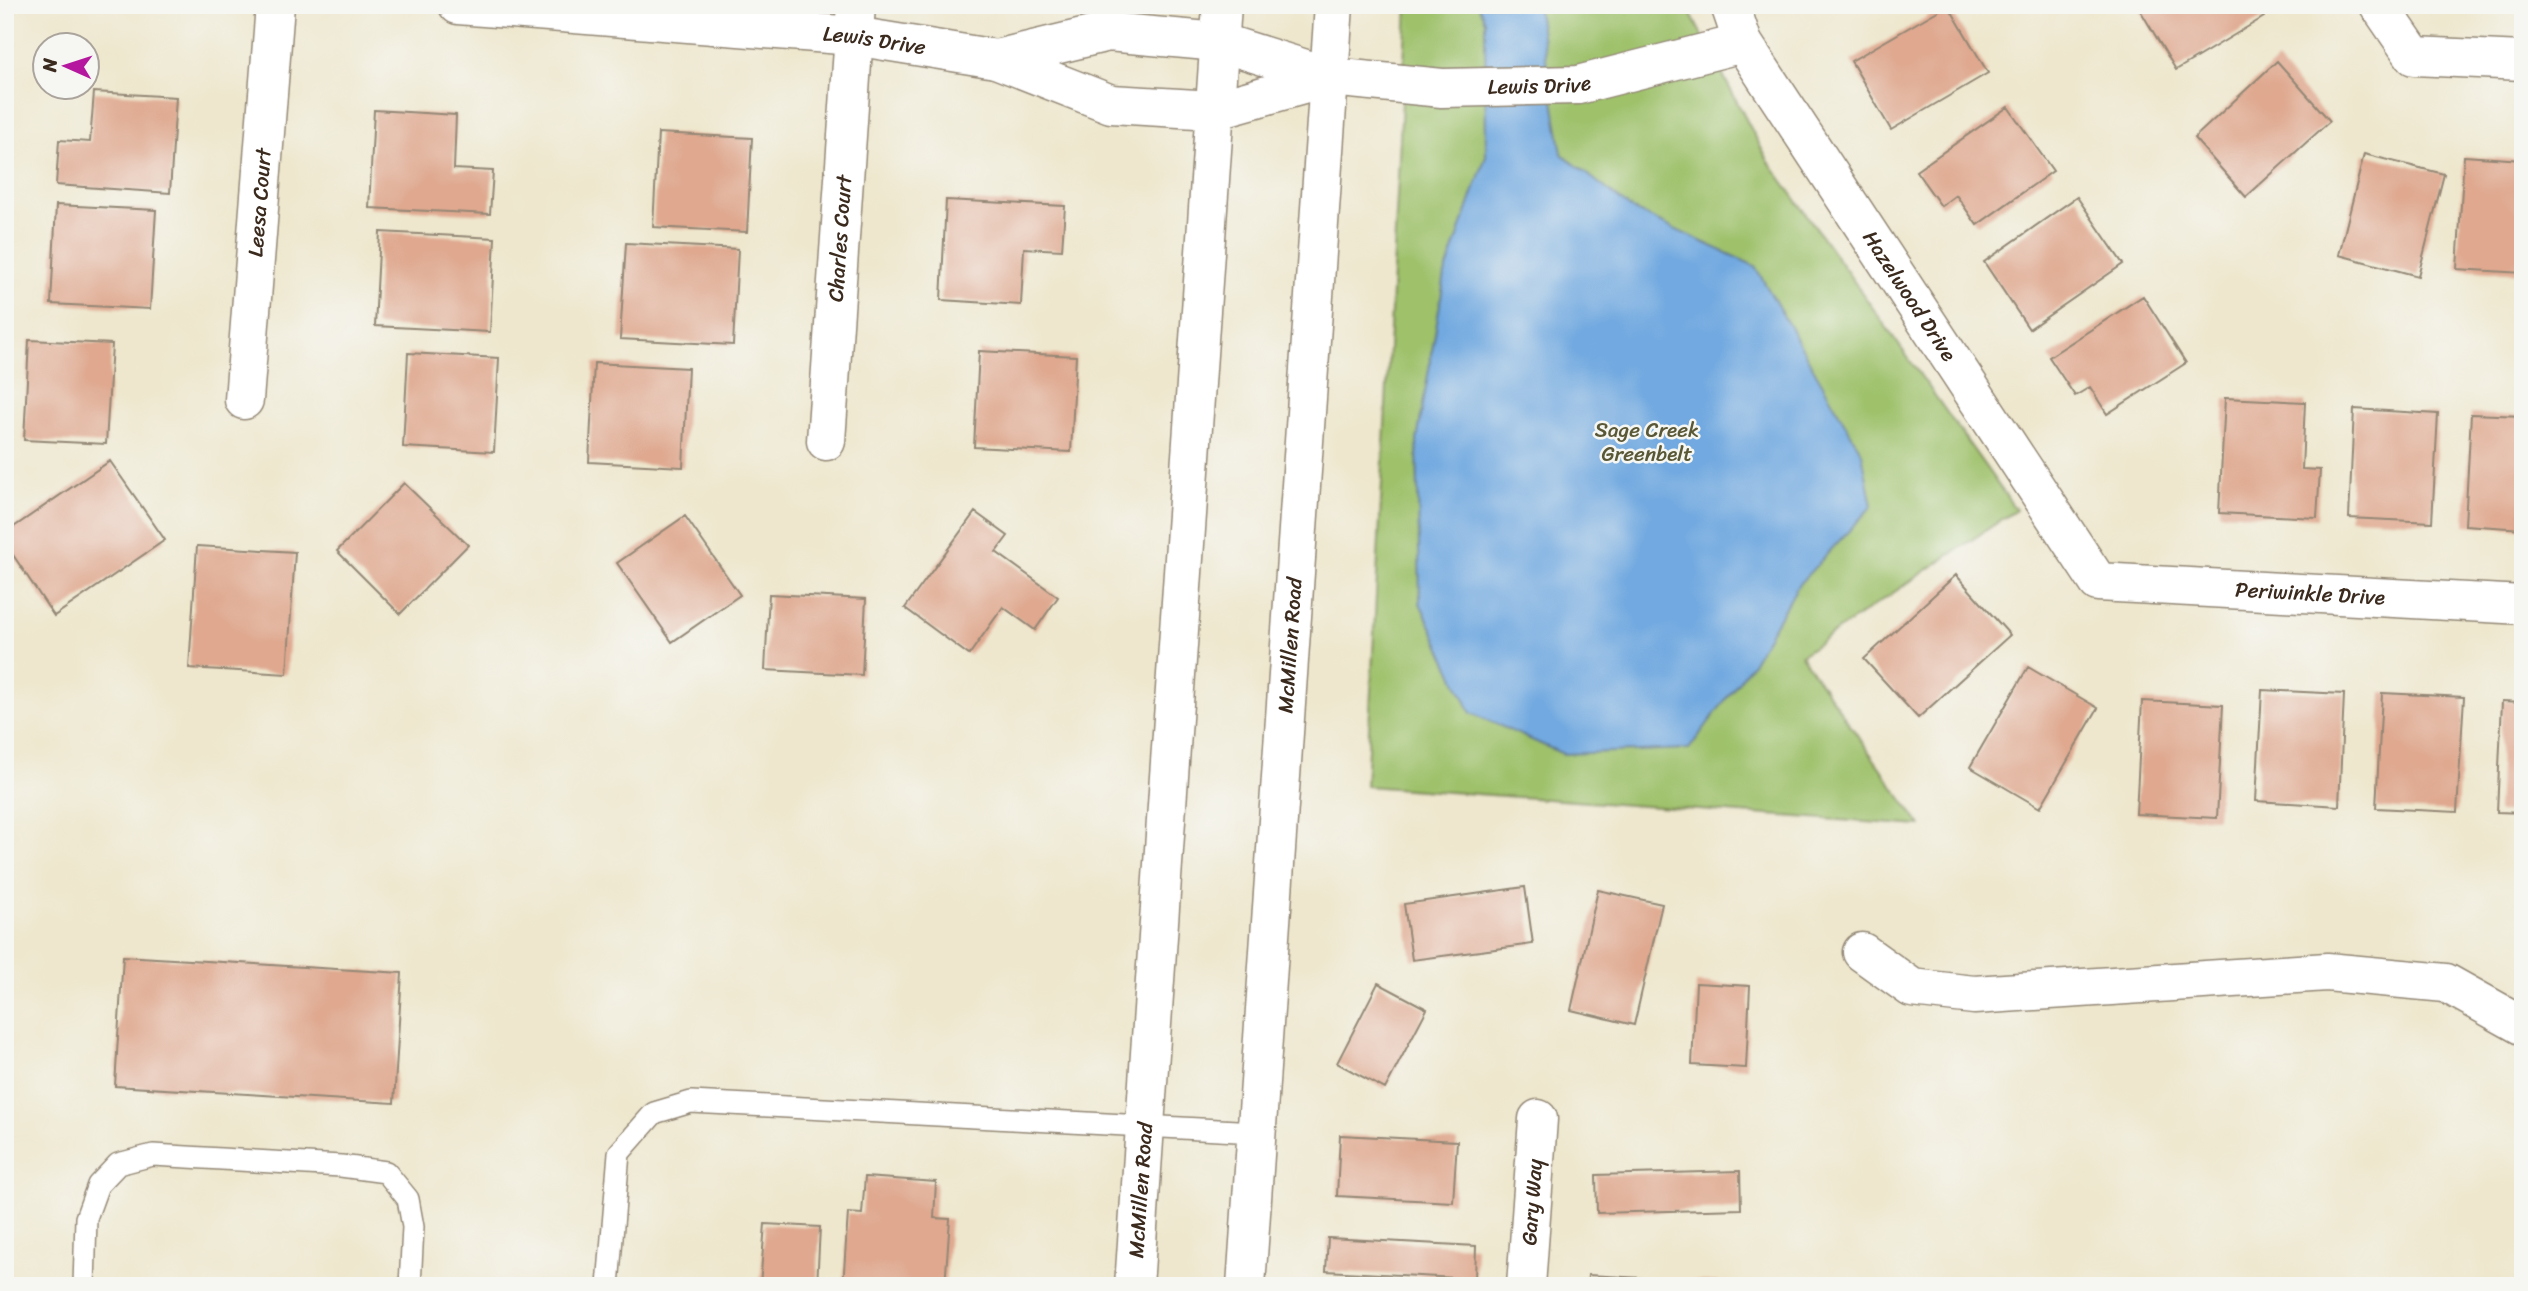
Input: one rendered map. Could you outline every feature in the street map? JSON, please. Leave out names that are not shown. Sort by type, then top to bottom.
[{"type":"street","name":"Leesa Court","points":[[244,400],[275,5]]},
{"type":"street","name":"Lewis Drive","points":[[458,5],[855,20],[996,59],[1111,104],[1214,110],[1331,77]]},
{"type":"street","name":"McMillen Road","points":[[1246,1286],[1334,5]]},
{"type":"street","name":"Hazelwood Drive","points":[[1730,5],[1743,43],[2098,582]]},
{"type":"street","points":[[2379,5],[2414,56],[2523,61]]},
{"type":"street","name":"Charles Court","points":[[827,441],[855,20]]},
{"type":"street","name":"Lewis Drive","points":[[996,59],[1108,33],[1220,24],[1331,77],[1442,88],[1578,85],[1743,43]]},
{"type":"street","name":"McMillen Road","points":[[1134,1286],[1220,24]]},
{"type":"street","name":"Periwinkle Drive","points":[[2098,582],[2523,605]]},
{"type":"street","points":[[1862,952],[1912,988],[1974,995],[2327,972],[2446,983],[2523,1026]]},
{"type":"street","name":"Gary Way","points":[[1526,1286],[1538,1119]]},
{"type":"lane","points":[[608,1286],[619,1153],[654,1113],[691,1102],[1256,1132]]},
{"type":"lane","points":[[84,1286],[86,1218],[98,1185],[118,1164],[153,1155],[341,1166],[386,1172],[408,1199],[413,1227],[410,1286]]},
{"type":"green space","name":"Sage Creek Greenbelt","points":[[1407,5],[1686,5],[1767,159],[2016,510],[1801,655],[1921,826],[1366,786]]},
{"type":"water","points":[[1478,5],[1537,5],[1562,154],[1633,210],[1755,266],[1862,453],[1872,506],[1799,584],[1751,665],[1689,749],[1563,754],[1471,713],[1420,603],[1417,440],[1445,274],[1486,156],[1485,21]]},
{"type":"building","points":[[1948,5],[1988,73],[1891,130],[1851,61]]},
{"type":"building","points":[[2137,5],[2257,5],[2264,17],[2176,70]]},
{"type":"building","points":[[2277,61],[2330,121],[2246,197],[2194,138]]},
{"type":"building","points":[[102,92],[176,97],[170,193],[56,185],[59,140],[90,142],[93,102],[102,102]]},
{"type":"building","points":[[2008,107],[2053,171],[1977,225],[1956,195],[1941,206],[1916,171]]},
{"type":"building","points":[[374,110],[456,115],[454,169],[493,171],[490,214],[369,208]]},
{"type":"building","points":[[658,133],[752,138],[747,232],[653,227]]},
{"type":"building","points":[[2364,154],[2444,174],[2418,276],[2339,255]]},
{"type":"building","points":[[2464,156],[2523,160],[2523,273],[2457,269]]},
{"type":"building","points":[[2077,197],[2123,264],[2029,329],[1984,262]]},
{"type":"building","points":[[946,200],[1065,206],[1062,250],[1024,248],[1021,305],[941,300]]},
{"type":"building","points":[[56,205],[156,210],[150,309],[51,304]]},
{"type":"building","points":[[380,232],[495,238],[490,332],[375,326]]},
{"type":"building","points":[[626,243],[738,249],[733,345],[620,339]]},
{"type":"building","points":[[2143,296],[2186,363],[2107,414],[2090,387],[2075,396],[2049,357]]},
{"type":"building","points":[[29,340],[112,344],[106,444],[24,440]]},
{"type":"building","points":[[979,351],[1076,356],[1071,452],[974,447]]},
{"type":"building","points":[[408,353],[499,358],[494,452],[403,447]]},
{"type":"building","points":[[594,363],[688,368],[683,467],[589,462]]},
{"type":"building","points":[[2225,398],[2305,402],[2302,469],[2320,470],[2317,518],[2219,513]]},
{"type":"building","points":[[2354,409],[2438,414],[2432,522],[2349,518]]},
{"type":"building","points":[[2471,414],[2523,416],[2523,529],[2465,525]]},
{"type":"building","points":[[110,461],[165,540],[54,616],[5,543],[5,533]]},
{"type":"building","points":[[404,483],[468,545],[400,614],[337,551]]},
{"type":"building","points":[[975,512],[1008,536],[996,552],[1058,597],[1035,630],[1003,607],[969,655],[905,608]]},
{"type":"building","points":[[685,516],[740,595],[672,642],[617,563]]},
{"type":"building","points":[[197,546],[295,552],[287,674],[189,668]]},
{"type":"building","points":[[1956,575],[2010,635],[1918,718],[1864,659]]},
{"type":"building","points":[[769,594],[866,599],[862,675],[765,670]]},
{"type":"building","points":[[2028,667],[2098,708],[2040,808],[1970,767]]},
{"type":"building","points":[[2262,690],[2344,694],[2339,806],[2256,801]]},
{"type":"building","points":[[2382,693],[2464,697],[2457,812],[2376,808]]},
{"type":"building","points":[[2142,701],[2223,705],[2217,818],[2136,814]]},
{"type":"building","points":[[2502,701],[2523,702],[2523,813],[2497,812]]},
{"type":"building","points":[[1525,887],[1533,944],[1412,960],[1404,904]]},
{"type":"building","points":[[1598,890],[1662,904],[1634,1025],[1571,1010]]},
{"type":"building","points":[[123,956],[402,973],[394,1103],[115,1086]]},
{"type":"building","points":[[1378,983],[1427,1009],[1385,1089],[1337,1063]]},
{"type":"building","points":[[1696,983],[1750,986],[1746,1068],[1692,1065]]},
{"type":"building","points":[[1340,1135],[1457,1141],[1453,1202],[1337,1196]]},
{"type":"building","points":[[1740,1171],[1741,1209],[1597,1213],[1596,1175]]},
{"type":"building","points":[[865,1177],[936,1182],[934,1218],[950,1219],[945,1286],[843,1286],[848,1213],[862,1214]]},
{"type":"building","points":[[765,1224],[820,1227],[817,1286],[760,1286]]},
{"type":"building","points":[[1328,1238],[1476,1246],[1475,1279],[1326,1271]]},
{"type":"building","points":[[1588,1275],[1735,1283],[1734,1286],[1587,1286]]}]
